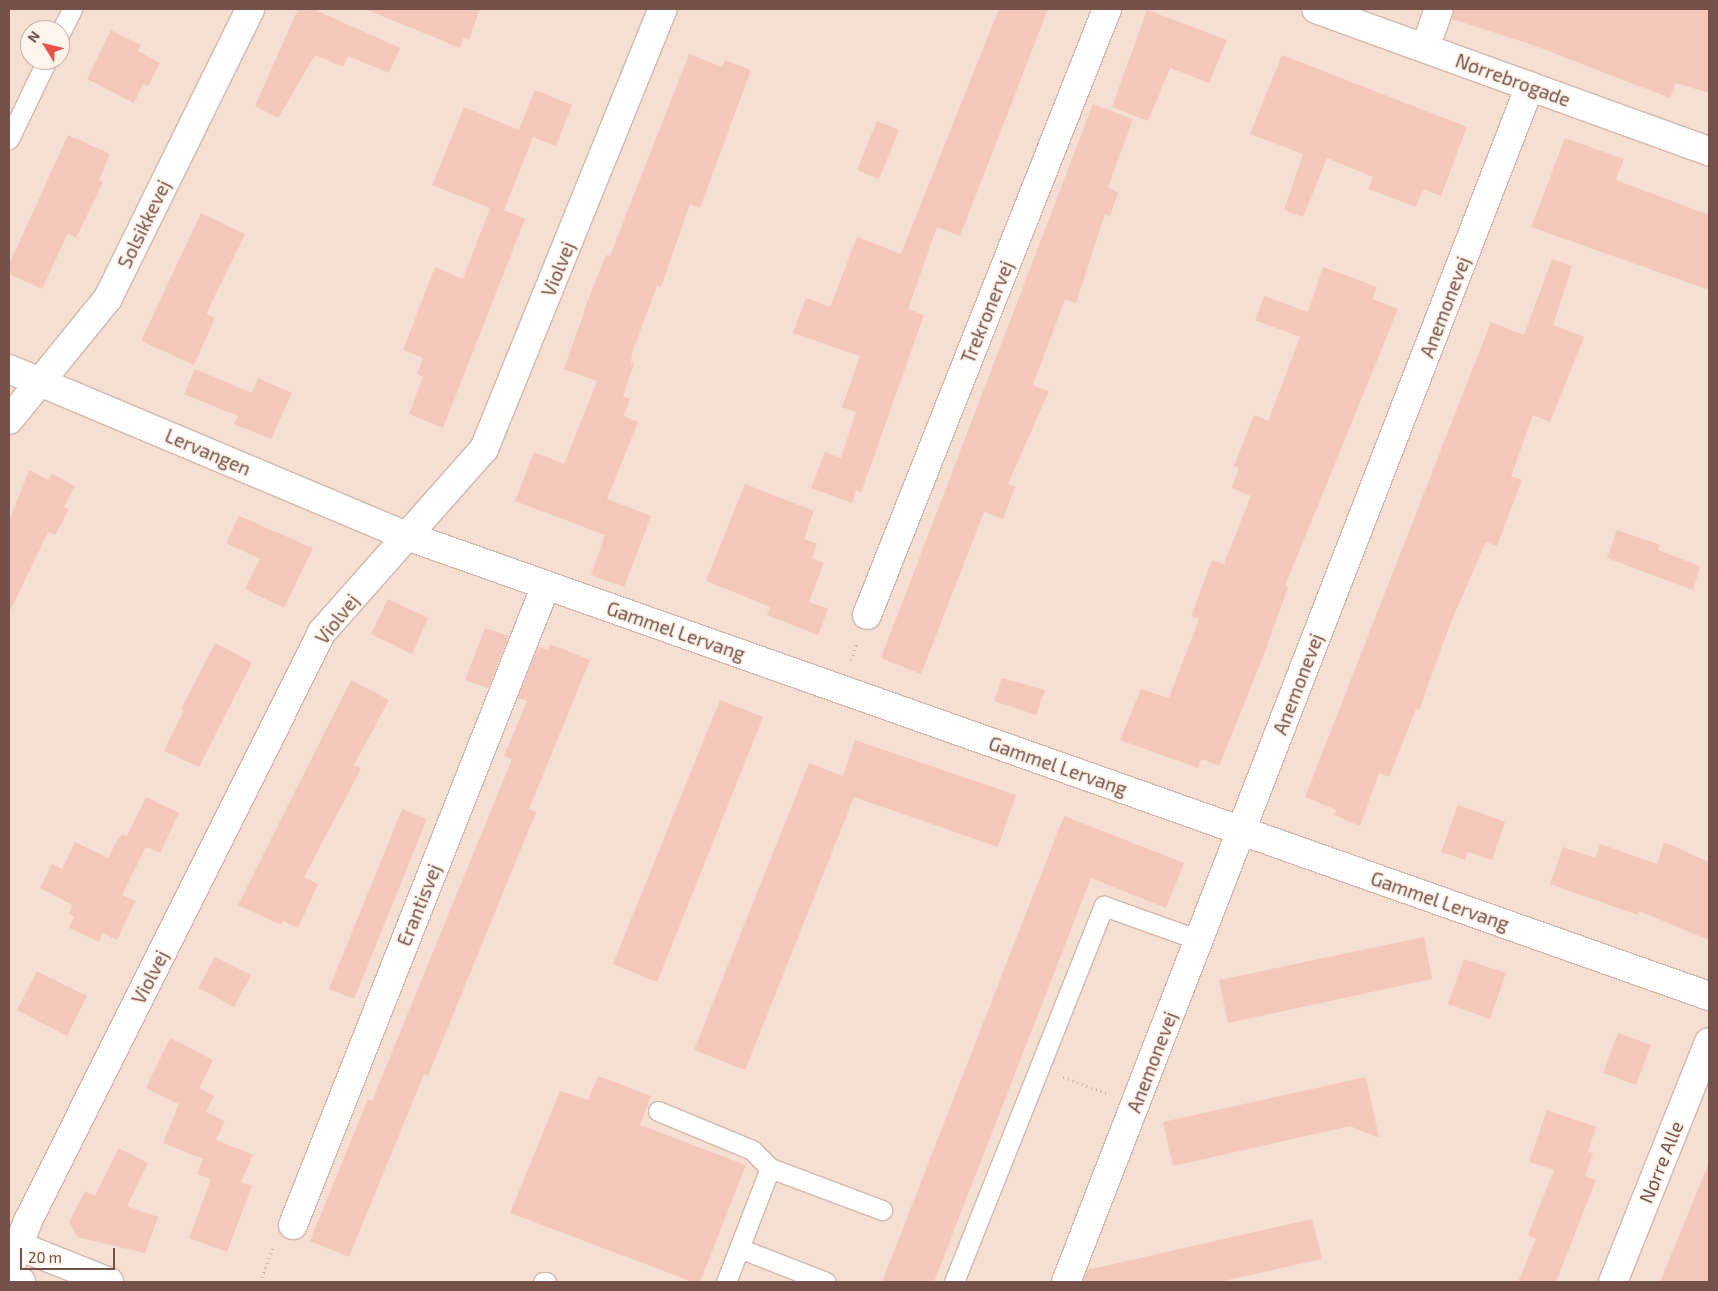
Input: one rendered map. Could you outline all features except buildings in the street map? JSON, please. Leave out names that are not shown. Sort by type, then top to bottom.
[{"type":"street","name":"Solsikkevej","points":[[9,420],[108,298],[250,9]]},
{"type":"street","name":"Violvej","points":[[12,1253],[322,632],[484,449],[663,9]]},
{"type":"street","name":"Trekronervej","points":[[867,615],[1107,9]]},
{"type":"street","name":"Nørrebrogade","points":[[1316,9],[1709,151]]},
{"type":"street","points":[[1425,48],[1439,9]]},
{"type":"street","name":"Anemonevej","points":[[1066,1282],[1530,86]]},
{"type":"street","name":"Lervangen","points":[[9,369],[407,536]]},
{"type":"street","name":"Gammel Lervang","points":[[407,536],[1709,996]]},
{"type":"street","name":"Erantisvej","points":[[293,1224],[546,585]]},
{"type":"street","name":"Nørre Alle","points":[[1613,1282],[1709,1042]]},
{"type":"street","points":[[12,1253],[109,1282]]},
{"type":"street","points":[[9,1278],[21,1282]]},
{"type":"lane","points":[[9,139],[42,70]]},
{"type":"lane","points":[[954,1282],[1104,906],[1199,940]]},
{"type":"lane","points":[[658,1111],[752,1150],[770,1168],[882,1210]]},
{"type":"lane","points":[[726,1282],[770,1168]]},
{"type":"lane","points":[[739,1248],[826,1282]]},
{"type":"path","points":[[840,689],[867,615]]},
{"type":"path","points":[[1040,1069],[1135,1104]]},
{"type":"shaded area","points":[[9,9],[1709,9],[1709,1282],[9,1282]]}]
